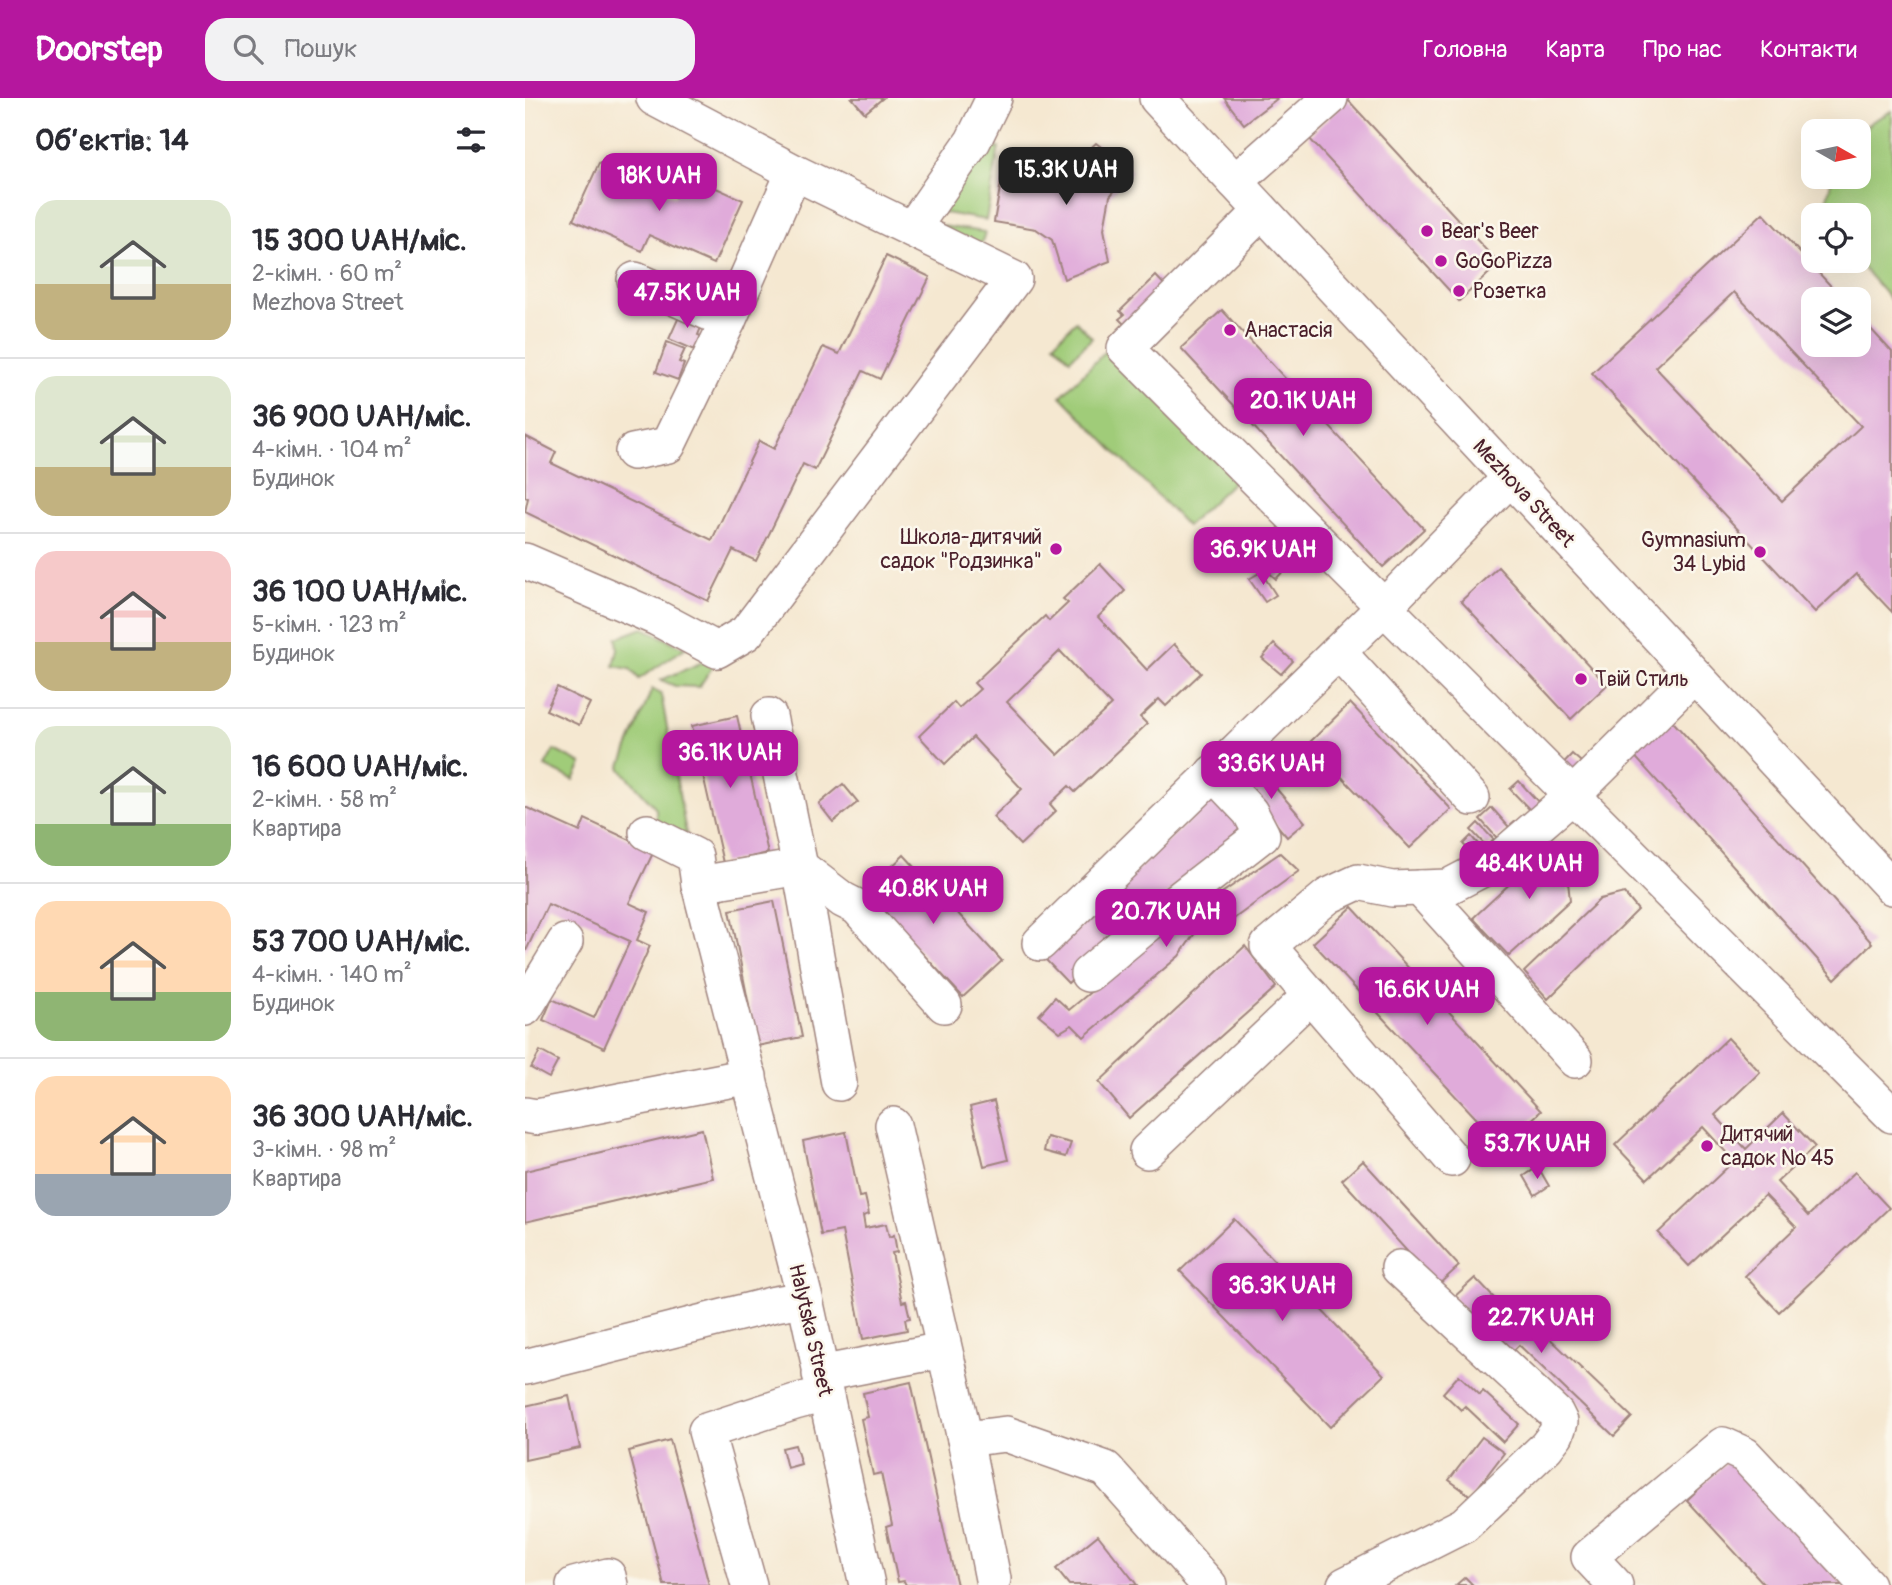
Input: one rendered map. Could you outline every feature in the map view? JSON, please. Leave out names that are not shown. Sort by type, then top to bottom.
[{"type":"street","points":[[525,561],[657,618],[716,650],[746,633],[1014,279],[794,172],[654,98]]},
{"type":"street","points":[[912,229],[973,141],[994,98]]},
{"type":"street","name":"Mezhova Street","points":[[1157,98],[1892,887]]},
{"type":"street","points":[[1235,182],[1330,98]]},
{"type":"street","points":[[633,452],[668,445],[728,321],[794,172]]},
{"type":"street","points":[[1262,211],[1125,348],[1892,1115]]},
{"type":"street","points":[[635,280],[728,321]]},
{"type":"street","points":[[1040,943],[1384,607],[1510,478]]},
{"type":"street","points":[[1338,652],[1472,798]]},
{"type":"street","points":[[1452,1159],[1268,946],[1328,896],[1358,882],[1392,889],[1448,887],[1496,862],[1573,795],[1695,676]]},
{"type":"street","points":[[769,716],[800,867],[839,1083]]},
{"type":"street","points":[[1089,974],[1159,915],[1262,835],[1250,812],[1213,773]]},
{"type":"street","name":"Halytska Street","points":[[647,832],[695,856],[699,884],[805,1299],[867,1585]]},
{"type":"street","points":[[699,884],[800,867],[843,900],[857,907],[944,1005]]},
{"type":"street","points":[[1420,888],[1575,1060]]},
{"type":"street","points":[[525,1008],[565,942]]},
{"type":"street","points":[[1147,1150],[1311,995]]},
{"type":"street","points":[[525,1115],[537,1117],[748,1076]]},
{"type":"street","points":[[893,1125],[965,1439],[993,1579]]},
{"type":"street","points":[[1345,1585],[1464,1525],[1546,1447],[1556,1434],[1560,1422],[1551,1409],[1399,1268]]},
{"type":"street","points":[[525,1367],[775,1304],[805,1299]]},
{"type":"street","points":[[749,1585],[706,1431],[795,1402],[823,1384],[943,1350]]},
{"type":"street","points":[[965,1439],[1006,1434],[1106,1469],[1209,1585]]},
{"type":"street","points":[[1615,1585],[1589,1557],[1723,1445],[1745,1455],[1867,1585]]},
{"type":"street","points":[[574,1585],[608,1576],[610,1585]]},
{"type":"green space","points":[[1892,111],[1892,301],[1868,273],[1871,273],[1871,203],[1828,203],[1827,199],[1829,189],[1871,189],[1871,122]]},
{"type":"green space","points":[[984,145],[999,148],[986,220],[939,212]]},
{"type":"green space","points":[[935,225],[985,232],[980,249]]},
{"type":"green space","points":[[1076,321],[1092,338],[1070,359],[1054,343]]},
{"type":"green space","points":[[1108,349],[1236,479],[1187,526],[1061,396]]},
{"type":"green space","points":[[643,628],[685,648],[639,679],[630,669],[614,666],[618,649],[617,638]]},
{"type":"green space","points":[[721,654],[699,687],[675,686],[661,680]]},
{"type":"green space","points":[[652,689],[661,694],[688,844],[656,820],[656,808],[620,768]]},
{"type":"green space","points":[[554,750],[582,764],[574,780],[545,766]]},
{"type":"building","points":[[852,98],[883,98],[865,113]]},
{"type":"building","points":[[1224,98],[1278,98],[1244,124]]},
{"type":"building","points":[[1348,100],[1499,264],[1459,301],[1308,137]]},
{"type":"building","points":[[1096,143],[1132,171],[1110,196],[1104,229],[1110,261],[1064,279],[1052,240],[1036,229],[994,222],[1004,165],[1045,176],[1068,169]]},
{"type":"building","points":[[599,163],[675,197],[685,174],[743,200],[714,264],[649,235],[642,251],[573,220]]},
{"type":"building","points":[[1763,213],[1801,254],[1801,273],[1819,273],[1832,287],[1801,287],[1801,357],[1871,357],[1871,329],[1892,352],[1892,612],[1856,574],[1815,612],[1592,373]],"holes":[[[1734,292],[1861,426],[1782,501],[1655,367]]]},
{"type":"building","points":[[886,256],[930,277],[880,379],[863,371],[815,470],[803,464],[756,561],[733,550],[708,601],[525,512],[528,498],[525,497],[525,436],[556,452],[551,463],[712,540],[759,441],[774,449],[823,347],[839,354]]},
{"type":"building","points":[[1156,276],[1170,291],[1130,330],[1119,319],[1124,315],[1120,311]]},
{"type":"building","points":[[682,310],[704,320],[695,350],[669,339]]},
{"type":"building","points":[[1222,310],[1424,529],[1383,567],[1181,348]]},
{"type":"building","points":[[667,342],[685,349],[679,362],[684,364],[678,380],[656,372]]},
{"type":"building","points":[[1280,554],[1290,564],[1276,579],[1265,569]]},
{"type":"building","points":[[1100,564],[1125,591],[1098,617],[1147,670],[1174,644],[1201,673],[1166,706],[1159,699],[1140,717],[1147,724],[1075,792],[1069,786],[1050,804],[1056,811],[1020,845],[993,817],[1022,789],[973,737],[945,764],[919,736],[954,702],[959,708],[980,689],[974,683],[1045,616],[1049,621],[1068,603],[1063,599]],"holes":[[[1060,651],[1111,705],[1058,755],[1007,702]]]},
{"type":"building","points":[[1498,567],[1607,685],[1571,719],[1461,601]]},
{"type":"building","points":[[1261,572],[1276,595],[1265,602],[1249,579]]},
{"type":"building","points":[[1274,644],[1293,661],[1281,674],[1262,658]]},
{"type":"building","points":[[557,687],[590,703],[579,725],[546,710]]},
{"type":"building","points":[[1350,703],[1451,809],[1410,848],[1309,743]]},
{"type":"building","points":[[1666,714],[1872,943],[1835,979],[1631,752]]},
{"type":"building","points":[[737,716],[768,853],[723,863],[692,726]]},
{"type":"building","points":[[1572,754],[1589,769],[1555,772]]},
{"type":"building","points":[[1255,764],[1305,822],[1287,837],[1238,779]]},
{"type":"building","points":[[1519,781],[1541,805],[1533,813],[1510,789]]},
{"type":"building","points":[[843,784],[858,802],[833,822],[819,804]]},
{"type":"building","points":[[1214,797],[1244,825],[1068,983],[1045,959]]},
{"type":"building","points":[[525,807],[580,832],[585,819],[654,851],[629,903],[649,912],[637,940],[650,946],[604,1048],[543,1020],[552,999],[594,1018],[630,941],[548,904],[525,953]]},
{"type":"building","points":[[1492,808],[1509,827],[1497,838],[1480,819]]},
{"type":"building","points":[[1478,823],[1494,840],[1487,847],[1471,830]]},
{"type":"building","points":[[1471,836],[1484,851],[1476,858],[1463,844]]},
{"type":"building","points":[[1546,843],[1562,868],[1579,857],[1587,870],[1568,882],[1570,900],[1509,956],[1473,918],[1529,866],[1536,874],[1546,864],[1533,849]]},
{"type":"building","points":[[1280,853],[1299,871],[1228,923],[1215,910],[1179,956],[1084,1037],[1072,1025],[1060,1032],[1039,1015],[1055,997],[1069,1010],[1204,897],[1213,899]]},
{"type":"building","points":[[904,855],[1002,961],[963,997],[865,892]]},
{"type":"building","points":[[1624,893],[1638,910],[1548,999],[1524,972],[1600,899]]},
{"type":"building","points":[[774,901],[802,1037],[757,1046],[730,910]]},
{"type":"building","points":[[1352,907],[1541,1111],[1503,1147],[1313,943]]},
{"type":"building","points":[[1245,946],[1276,987],[1129,1118],[1099,1082]]},
{"type":"building","points":[[1728,1038],[1760,1072],[1715,1115],[1746,1149],[1783,1113],[1815,1147],[1777,1182],[1808,1216],[1855,1172],[1889,1208],[1779,1312],[1745,1276],[1796,1227],[1765,1195],[1689,1266],[1658,1233],[1734,1161],[1703,1127],[1647,1179],[1615,1145]]},
{"type":"building","points":[[540,1051],[558,1061],[549,1078],[531,1068]]},
{"type":"building","points":[[994,1101],[1008,1160],[984,1166],[970,1107]]},
{"type":"building","points":[[702,1129],[713,1178],[525,1222],[525,1171]]},
{"type":"building","points":[[846,1132],[859,1197],[865,1196],[869,1214],[863,1216],[865,1228],[886,1224],[889,1237],[894,1235],[897,1252],[892,1253],[902,1302],[906,1301],[910,1318],[905,1319],[907,1330],[863,1339],[842,1231],[821,1235],[803,1141]]},
{"type":"building","points":[[1047,1137],[1071,1143],[1066,1157],[1044,1151]]},
{"type":"building","points":[[1363,1161],[1459,1266],[1438,1285],[1342,1180]]},
{"type":"building","points":[[1538,1167],[1549,1186],[1535,1195],[1524,1176]]},
{"type":"building","points":[[1234,1219],[1384,1375],[1330,1427],[1180,1271]]},
{"type":"building","points":[[1475,1278],[1529,1335],[1538,1327],[1632,1417],[1614,1436],[1519,1345],[1508,1356],[1453,1298]]},
{"type":"building","points":[[1459,1375],[1480,1395],[1483,1391],[1519,1424],[1503,1442],[1465,1406],[1461,1410],[1443,1393]]},
{"type":"building","points":[[911,1382],[957,1585],[906,1585],[904,1581],[898,1582],[886,1527],[892,1525],[881,1473],[873,1475],[861,1419],[868,1417],[863,1393]]},
{"type":"building","points":[[569,1396],[580,1448],[525,1460],[525,1406]]},
{"type":"building","points":[[1482,1437],[1504,1453],[1471,1496],[1449,1480]]},
{"type":"building","points":[[670,1440],[709,1585],[664,1585],[629,1451]]},
{"type":"building","points":[[795,1445],[801,1464],[787,1468],[782,1448]]},
{"type":"building","points":[[1729,1460],[1843,1585],[1765,1585],[1687,1500]]},
{"type":"building","points":[[1098,1535],[1137,1585],[1069,1585],[1056,1569]]},
{"type":"building","points":[[1465,1577],[1473,1585],[1456,1585]]},
{"type":"place","name":"Bear's Beer","points":[[1427,231]]},
{"type":"place","name":"GoGoPizza","points":[[1441,261]]},
{"type":"place","name":"Розетка","points":[[1459,291]]},
{"type":"place","name":"Анастасія","points":[[1230,330]]},
{"type":"place","name":"Школа-дитячий садок \"Родзинка\"","points":[[1056,549]]},
{"type":"place","name":"Gymnasium 34 Lybid","points":[[1760,552]]},
{"type":"place","name":"Твій Стиль","points":[[1581,679]]},
{"type":"place","name":"Дитячий садок № 45","points":[[1707,1146]]}]
